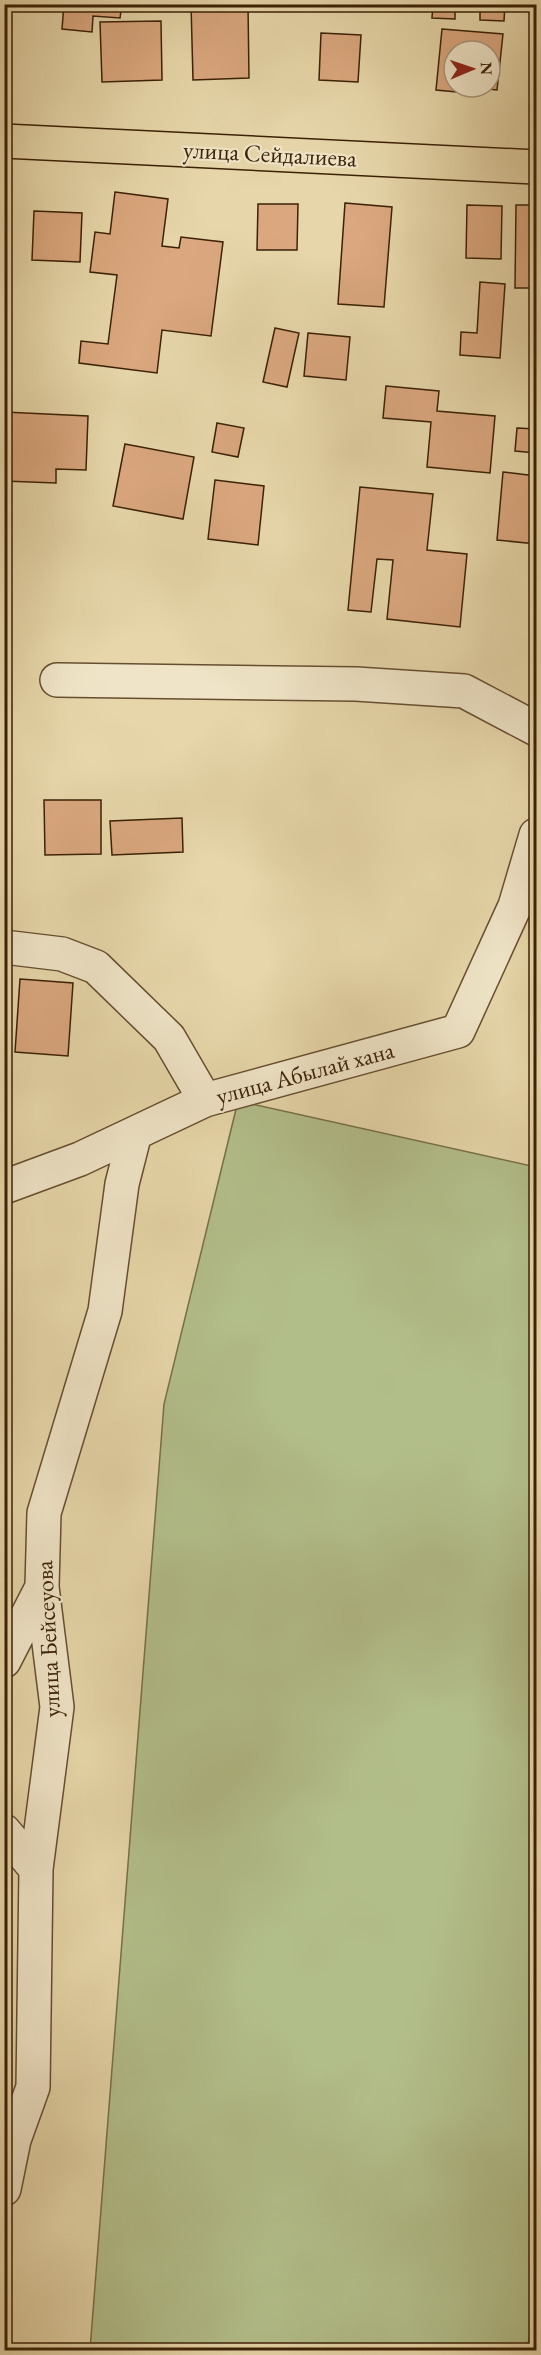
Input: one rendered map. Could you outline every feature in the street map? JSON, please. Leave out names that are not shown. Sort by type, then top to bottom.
[{"type":"main road","name":"улица Сейдалиева","points":[[4,141],[537,167]]},
{"type":"street","points":[[57,680],[356,684],[464,691],[537,729]]},
{"type":"street","name":"улица Абылай хана","points":[[4,947],[62,954],[96,967],[169,1038],[205,1100],[458,1031],[515,906],[537,835]]},
{"type":"street","points":[[4,1187],[80,1159],[205,1100]]},
{"type":"street","name":"улица Бейсеуова","points":[[4,2189],[14,2140],[33,2088],[36,1869],[57,1707],[42,1587],[44,1513],[105,1311],[122,1184],[135,1133]]},
{"type":"street","points":[[4,1661],[42,1587]]},
{"type":"street","points":[[4,1831],[36,1869]]},
{"type":"green space","points":[[238,1101],[536,1167],[536,2315],[526,2350],[90,2350],[164,1404]]},
{"type":"building","points":[[64,4],[122,4],[120,18],[93,16],[92,32],[62,29]]},
{"type":"building","points":[[191,4],[248,5],[249,78],[193,80]]},
{"type":"building","points":[[433,4],[455,4],[455,19],[432,18]]},
{"type":"building","points":[[480,4],[505,4],[504,21],[480,20]]},
{"type":"building","points":[[161,21],[162,80],[102,82],[100,22]]},
{"type":"building","points":[[442,29],[503,34],[502,43],[502,39],[442,39],[442,91],[436,90]]},
{"type":"building","points":[[321,33],[361,35],[358,82],[319,80]]},
{"type":"building","points":[[115,192],[168,199],[162,246],[179,248],[181,237],[223,242],[211,336],[162,330],[157,373],[79,363],[81,341],[108,344],[117,275],[90,272],[95,232],[110,234]]},
{"type":"building","points":[[345,203],[392,207],[384,307],[338,304]]},
{"type":"building","points":[[258,204],[298,204],[297,250],[257,250]]},
{"type":"building","points":[[467,205],[502,206],[501,259],[466,258]]},
{"type":"building","points":[[516,205],[536,205],[536,288],[515,288]]},
{"type":"building","points":[[34,211],[82,213],[80,262],[32,260]]},
{"type":"building","points":[[4,267],[10,268],[6,298],[4,298]]},
{"type":"building","points":[[480,282],[505,284],[500,358],[460,355],[461,332],[477,333]]},
{"type":"building","points":[[275,328],[299,333],[287,387],[263,382]]},
{"type":"building","points":[[308,333],[350,337],[346,380],[304,376]]},
{"type":"building","points":[[386,386],[439,391],[437,411],[495,416],[490,473],[427,467],[431,422],[383,418]]},
{"type":"building","points":[[4,412],[88,416],[86,470],[56,469],[56,483],[4,481]]},
{"type":"building","points":[[217,423],[244,428],[238,457],[212,452]]},
{"type":"building","points":[[517,428],[536,429],[536,453],[515,451]]},
{"type":"building","points":[[125,444],[194,457],[183,519],[113,506]]},
{"type":"building","points":[[503,472],[536,476],[536,544],[497,540]]},
{"type":"building","points":[[215,480],[264,486],[258,545],[208,539]]},
{"type":"building","points":[[360,487],[433,494],[427,550],[467,554],[460,627],[387,619],[393,560],[377,559],[371,612],[348,610]]},
{"type":"building","points":[[44,800],[101,800],[101,854],[45,855]]},
{"type":"building","points":[[182,818],[183,852],[112,855],[110,821]]},
{"type":"building","points":[[20,979],[73,983],[68,1056],[15,1052]]}]
